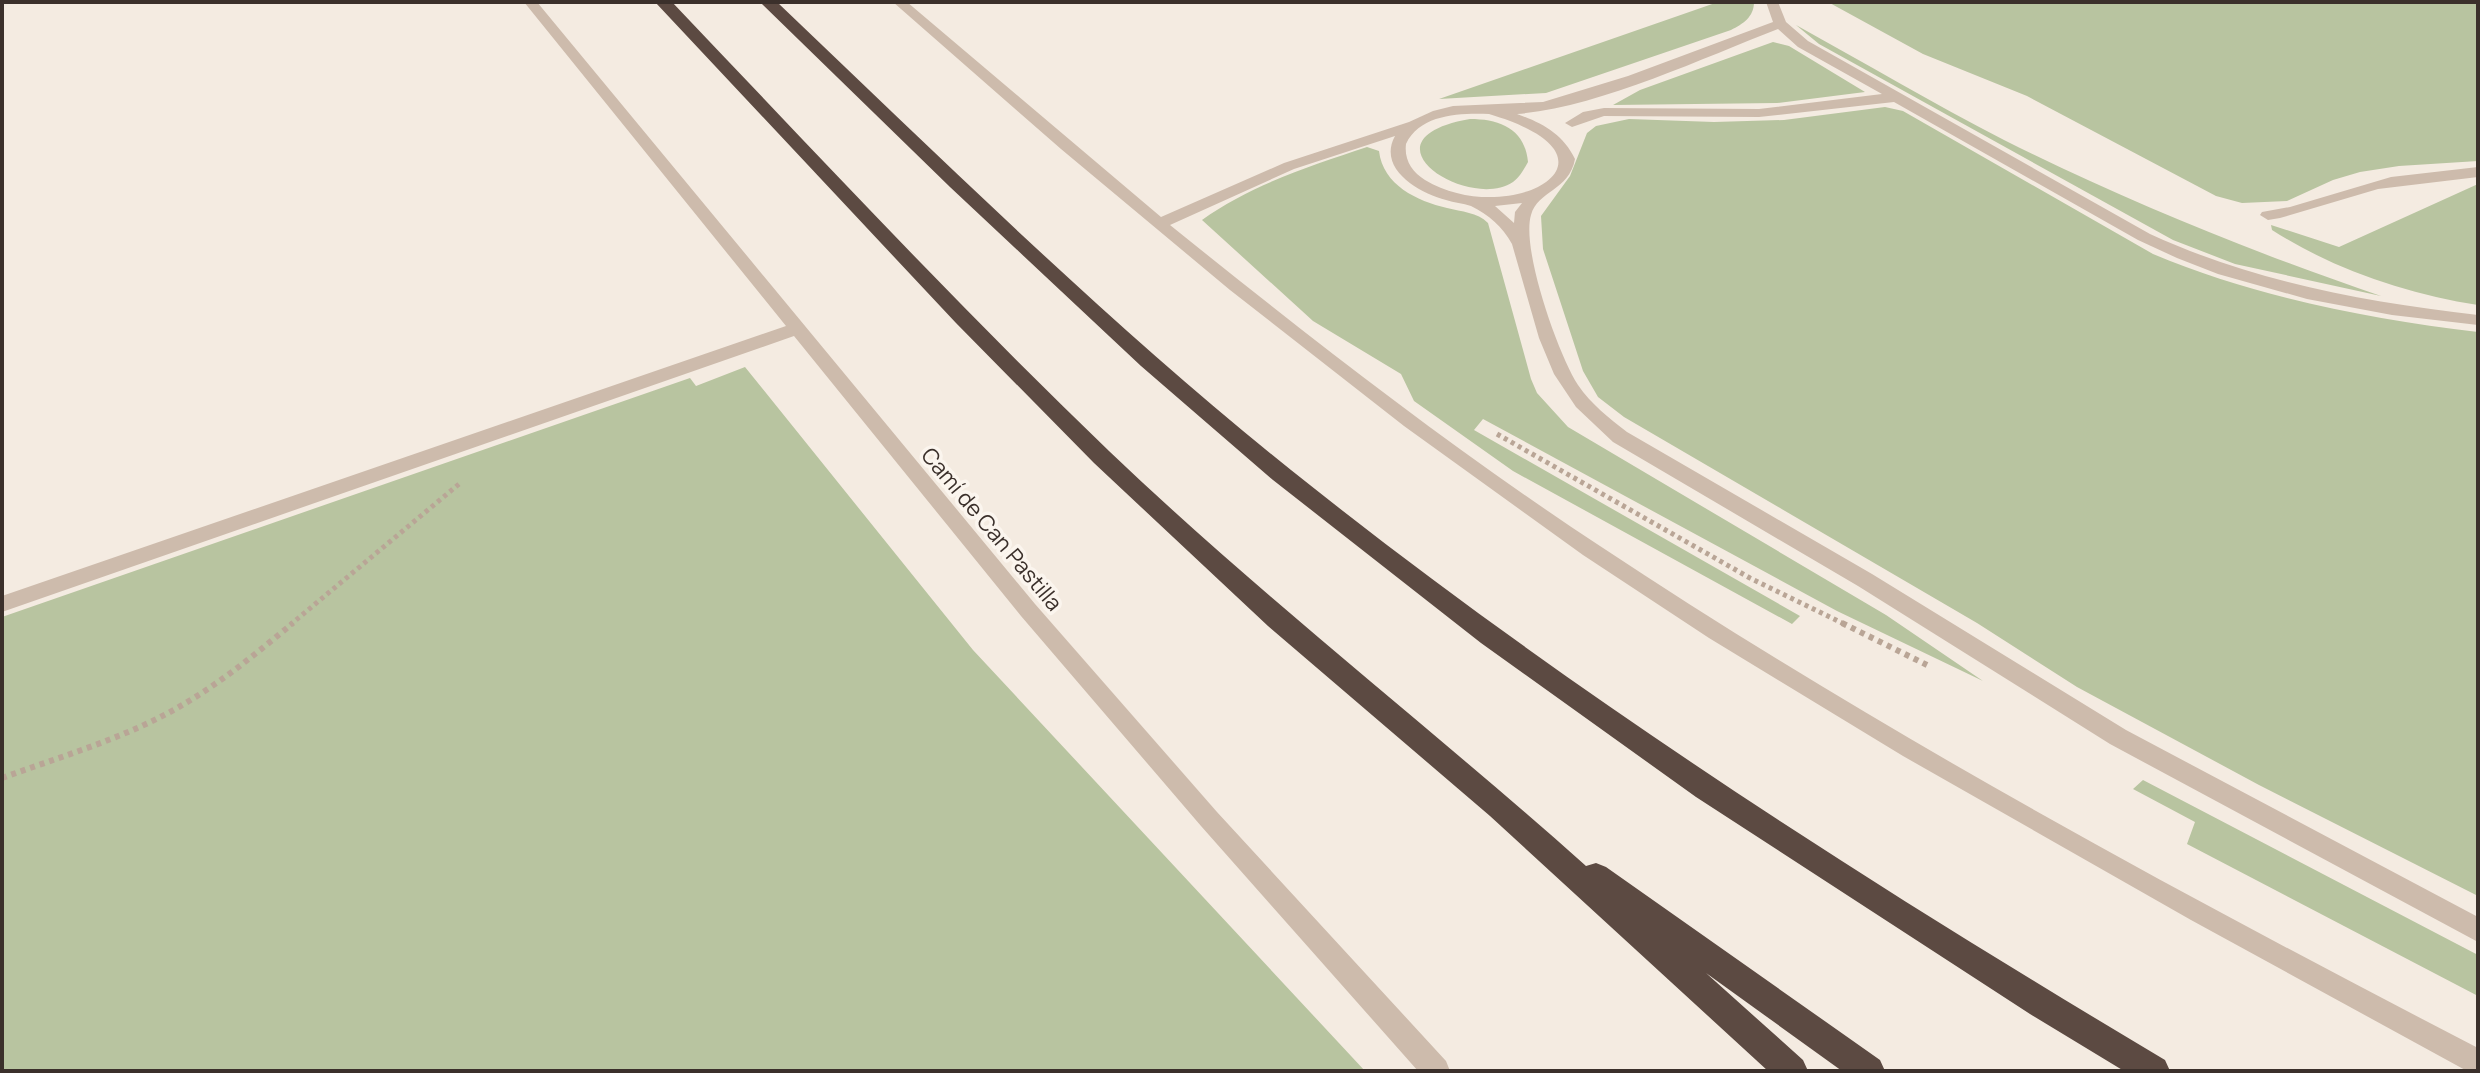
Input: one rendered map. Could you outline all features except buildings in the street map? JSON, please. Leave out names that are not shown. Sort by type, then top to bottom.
[{"type":"highway","points":[[663,2],[963,318],[1102,457],[1277,619],[1500,807],[1792,1071]]},
{"type":"highway","points":[[768,2],[1119,333],[1256,453],[1372,547],[1613,723],[1756,821],[1925,931],[2154,1071]]},
{"type":"highway","points":[[1500,807],[1869,1071]]},
{"type":"street","name":"Camí de Can Pastilla","points":[[530,2],[795,329],[1078,668],[1436,1071]]},
{"type":"street","points":[[899,2],[1159,224],[1357,382],[1591,550],[1755,657],[1996,798],[2337,988],[2478,1062]]},
{"type":"street","points":[[1772,2],[1780,24],[1803,44],[2144,237],[2189,259],[2267,283],[2329,297],[2478,320]]},
{"type":"street","points":[[1159,224],[1289,166],[1448,111],[1544,106],[1612,85],[1780,24]]},
{"type":"street","points":[[1562,148],[1572,123],[1612,85]]},
{"type":"street","points":[[1572,123],[1604,112],[1759,113],[1897,97]]},
{"type":"street","points":[[1461,199],[1489,202],[1537,194],[1553,185],[1563,174],[1566,161],[1562,148],[1553,136],[1537,125],[1494,111]]},
{"type":"street","points":[[1411,126],[1400,137],[1397,151],[1402,166],[1415,180],[1436,192],[1498,214],[1509,224],[1520,244],[1556,356],[1571,388],[1591,413],[1620,437],[1865,580],[2118,737],[2478,930]]},
{"type":"street","points":[[2268,215],[2308,209],[2336,195],[2405,178],[2478,172]]},
{"type":"street","points":[[1520,244],[1523,212],[1537,194]]},
{"type":"street","points":[[2,604],[795,329]]},
{"type":"path","points":[[1497,434],[1750,578],[1930,667]]},
{"type":"path","points":[[2,778],[113,737],[183,705],[245,663],[461,482]]},
{"type":"green space","points":[[1718,2],[1754,2],[1754,7],[1744,22],[1731,30],[1546,93],[1439,99]]},
{"type":"green space","points":[[1828,2],[2478,2],[2478,161],[2360,172],[2333,180],[2287,201],[2242,203],[2216,196],[2027,96],[1923,54]]},
{"type":"green space","points":[[1796,25],[1978,126],[2096,184],[2285,262],[2381,296],[2235,264],[2173,240],[1819,44]]},
{"type":"green space","points":[[1773,42],[1789,46],[1865,92],[1777,103],[1613,105],[1640,90]]},
{"type":"green space","points":[[1885,107],[1903,111],[2153,254],[2192,269],[2312,304],[2478,332],[2478,896],[2259,785],[2077,687],[1977,623],[1624,417],[1598,397],[1583,371],[1543,249],[1541,216],[1570,176],[1587,133],[1596,126],[1629,119],[1714,122],[1784,120]]},
{"type":"green space","points":[[1470,119],[1501,124],[1522,141],[1528,162],[1513,182],[1494,189],[1471,188],[1449,181],[1421,156],[1422,142],[1437,129]]},
{"type":"green space","points":[[1367,147],[1379,151],[1387,173],[1403,190],[1436,205],[1474,214],[1488,223],[1531,379],[1537,393],[1568,427],[1886,615],[1983,681],[1837,611],[1483,419],[1474,430],[1800,616],[1792,624],[1513,471],[1414,401],[1401,374],[1313,321],[1202,220],[1240,196],[1303,169]]},
{"type":"green space","points":[[2478,184],[2478,305],[2424,294],[2371,278],[2320,257],[2272,230],[2271,225],[2339,247]]},
{"type":"green space","points":[[745,367],[973,650],[1365,1071],[2,1071],[2,617],[690,378],[696,386]]},
{"type":"green space","points":[[2143,780],[2478,955],[2478,996],[2187,844],[2195,822],[2133,789]]}]
